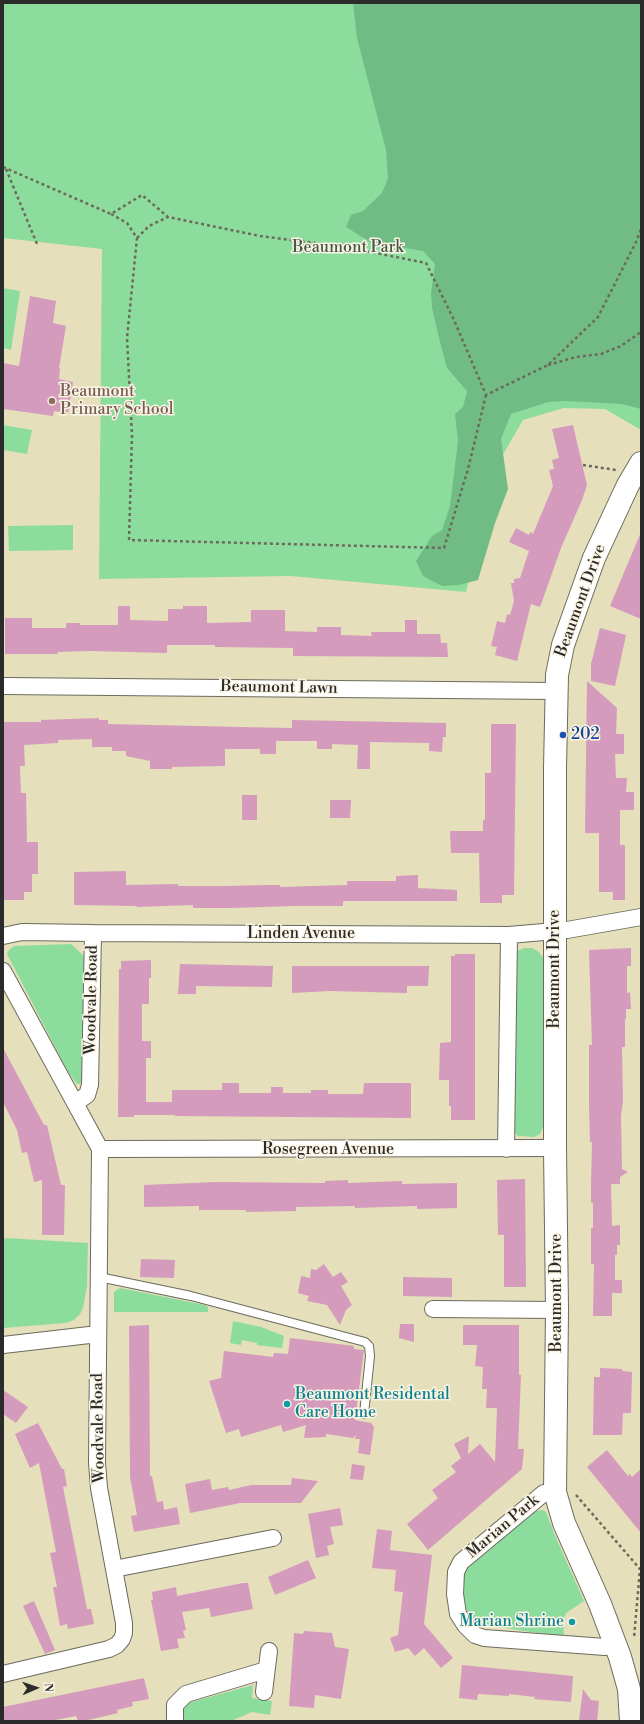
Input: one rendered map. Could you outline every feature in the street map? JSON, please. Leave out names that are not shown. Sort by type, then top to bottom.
[{"type":"street","name":"Beaumont Drive","points":[[565,1493],[558,1310],[555,1148],[554,930],[556,691],[558,664],[562,645],[578,600],[610,521],[641,463]]},
{"type":"street","name":"Beaumont Lawn","points":[[3,686],[556,691]]},
{"type":"street","name":"Linden Avenue","points":[[94,933],[509,934],[567,930],[641,917]]},
{"type":"street","name":"Woodvale Road","points":[[3,936],[22,932],[94,933],[90,1085],[87,1095],[74,1103]]},
{"type":"street","points":[[506,1149],[509,934]]},
{"type":"street","name":"Woodvale Road","points":[[3,971],[100,1149],[97,1463],[99,1488],[124,1623],[124,1633],[122,1639],[117,1645],[99,1651],[3,1674]]},
{"type":"street","name":"Rosegreen Avenue","points":[[100,1149],[555,1148]]},
{"type":"street","points":[[433,1309],[558,1310]]},
{"type":"street","points":[[3,1345],[98,1334]]},
{"type":"street","name":"Marian Park","points":[[624,1643],[605,1647],[484,1638],[475,1635],[465,1625],[458,1614],[455,1594],[456,1572],[461,1562],[544,1493],[565,1493],[564,1523],[600,1604],[624,1643],[627,1680],[631,1701],[631,1721]]},
{"type":"street","points":[[114,1569],[273,1538]]},
{"type":"street","points":[[264,1692],[269,1651]]},
{"type":"street","points":[[175,1721],[175,1705],[186,1694],[266,1670]]},
{"type":"lane","points":[[99,1277],[191,1296],[365,1342],[369,1346],[370,1356],[364,1414]]},
{"type":"path","points":[[4,168],[111,214],[127,223],[137,238]]},
{"type":"path","points":[[4,168],[37,244]]},
{"type":"path","points":[[111,214],[142,195],[168,217],[260,236],[346,247],[426,263],[454,320],[486,395],[468,469],[444,548],[128,540],[132,435],[127,338],[137,238],[149,226],[168,217]]},
{"type":"path","points":[[548,365],[598,317],[637,240],[641,229]]},
{"type":"path","points":[[486,395],[548,365],[576,357],[601,354],[621,346],[641,332]]},
{"type":"path","points":[[583,465],[617,470]]},
{"type":"path","points":[[565,1493],[640,1569],[624,1643]]},
{"type":"green space","name":"Beaumont Park","points":[[3,3],[641,3],[641,430],[605,409],[564,408],[523,420],[494,470],[466,592],[291,576],[99,579],[102,249],[3,238]]},
{"type":"green space","points":[[353,3],[641,3],[641,409],[622,404],[566,401],[548,402],[511,414],[501,439],[508,489],[495,523],[478,580],[459,585],[442,586],[423,576],[416,561],[432,536],[442,530],[450,506],[458,441],[455,414],[463,407],[467,391],[447,368],[439,338],[432,308],[431,293],[435,264],[423,251],[370,242],[346,227],[351,215],[363,211],[382,193],[388,178],[386,150],[357,38]]},
{"type":"green space","points":[[3,288],[20,291],[11,350],[3,348]]},
{"type":"green space","points":[[3,425],[32,430],[27,454],[3,450]]},
{"type":"green space","points":[[73,525],[73,550],[9,551],[8,526]]},
{"type":"green space","points":[[71,944],[83,955],[86,963],[82,1081],[80,1084],[77,1084],[68,1072],[7,954],[14,946]]},
{"type":"green space","points":[[524,948],[532,948],[539,952],[543,958],[545,1123],[540,1134],[534,1137],[518,1136],[515,1133],[514,1127],[515,955],[517,951]]},
{"type":"green space","points":[[3,1239],[88,1243],[87,1286],[83,1308],[74,1320],[66,1323],[3,1328]]},
{"type":"green space","points":[[120,1288],[205,1305],[208,1307],[208,1312],[114,1312],[114,1292]]},
{"type":"green space","points":[[233,1321],[261,1327],[284,1336],[282,1348],[257,1345],[257,1343],[242,1340],[241,1345],[230,1343]]},
{"type":"green space","points":[[543,1510],[546,1512],[584,1601],[566,1613],[563,1621],[564,1637],[479,1624],[471,1620],[461,1596],[462,1570],[472,1560],[536,1511]]},
{"type":"green space","points":[[253,1685],[252,1698],[272,1701],[270,1715],[252,1712],[231,1721],[183,1721],[183,1707],[188,1703]]},
{"type":"building","points":[[30,296],[56,301],[53,323],[66,326],[59,368],[59,379],[73,382],[68,413],[54,411],[53,416],[3,409],[3,363],[19,366]]},
{"type":"building","points":[[573,425],[587,485],[582,500],[561,548],[540,607],[531,604],[517,661],[495,655],[497,647],[491,646],[497,621],[505,623],[507,614],[510,615],[514,601],[511,583],[514,583],[514,579],[520,578],[529,551],[509,542],[516,528],[529,535],[530,532],[533,534],[553,486],[549,470],[554,469],[552,460],[559,458],[552,429]]},
{"type":"building","points":[[641,532],[641,619],[610,606]]},
{"type":"building","points":[[118,606],[130,606],[130,620],[168,621],[168,609],[183,609],[183,606],[207,606],[207,623],[251,622],[251,610],[285,610],[285,631],[317,632],[317,627],[341,627],[341,635],[372,636],[371,632],[405,632],[405,620],[417,620],[417,634],[440,634],[441,643],[447,643],[448,657],[293,656],[293,648],[215,647],[215,645],[167,645],[167,653],[90,651],[57,652],[58,654],[5,654],[5,618],[32,618],[32,628],[66,628],[66,623],[80,623],[80,625],[118,625]]},
{"type":"building","points":[[600,628],[626,635],[615,686],[591,681],[591,664]]},
{"type":"building","points":[[587,681],[617,708],[616,734],[624,734],[624,754],[615,754],[616,778],[627,778],[626,792],[634,792],[634,810],[620,810],[620,845],[625,845],[625,900],[613,900],[613,892],[599,892],[599,833],[585,833]]},
{"type":"building","points":[[99,718],[99,720],[108,720],[108,724],[292,728],[292,720],[446,723],[446,737],[443,737],[442,752],[429,751],[429,743],[370,742],[370,769],[357,769],[358,745],[332,744],[332,749],[317,749],[317,741],[276,741],[276,754],[260,754],[260,749],[225,749],[225,766],[172,767],[172,769],[150,769],[150,761],[126,756],[126,751],[112,751],[112,747],[92,747],[92,739],[58,740],[58,743],[24,745],[25,766],[20,766],[21,793],[26,793],[27,842],[38,842],[38,874],[32,874],[32,892],[24,892],[24,900],[3,900],[3,722],[41,722],[41,720]]},
{"type":"building","points":[[491,724],[516,724],[514,895],[502,895],[502,903],[480,903],[479,853],[451,853],[450,831],[483,831],[483,820],[485,820],[485,773],[491,773]]},
{"type":"building","points":[[242,795],[257,795],[257,820],[242,820]]},
{"type":"building","points":[[330,800],[351,800],[350,818],[330,818]]},
{"type":"building","points":[[126,871],[126,885],[178,884],[178,886],[280,885],[280,887],[347,885],[347,881],[396,881],[396,876],[418,875],[418,888],[457,890],[457,901],[343,901],[343,906],[231,908],[193,908],[193,905],[137,907],[74,905],[74,872]]},
{"type":"building","points":[[631,948],[631,966],[627,966],[627,993],[630,992],[631,1009],[626,1009],[625,1047],[622,1047],[623,1101],[621,1116],[622,1169],[628,1172],[620,1177],[620,1184],[611,1184],[612,1226],[620,1225],[620,1245],[617,1245],[617,1255],[615,1255],[615,1280],[622,1280],[622,1293],[612,1293],[612,1316],[593,1316],[594,1264],[591,1264],[591,1228],[593,1228],[593,1203],[591,1203],[592,1142],[590,1142],[589,1107],[589,1045],[592,1045],[589,950]]},
{"type":"building","points":[[455,954],[475,954],[475,1120],[451,1120],[451,1106],[449,1106],[449,1080],[439,1080],[440,1043],[451,1042],[451,956],[455,956]]},
{"type":"building","points":[[151,960],[149,1004],[142,1004],[142,1041],[151,1041],[151,1058],[146,1058],[146,1102],[172,1102],[172,1090],[222,1090],[222,1083],[239,1083],[239,1093],[271,1093],[271,1087],[283,1087],[283,1093],[311,1093],[311,1090],[328,1090],[328,1094],[363,1094],[364,1083],[411,1083],[411,1118],[175,1115],[134,1115],[134,1117],[118,1117],[119,969],[121,969],[121,961]]},
{"type":"building","points":[[180,964],[273,966],[272,987],[196,986],[196,994],[178,994]]},
{"type":"building","points":[[292,966],[429,966],[428,986],[407,986],[407,993],[330,991],[292,993]]},
{"type":"building","points":[[3,1048],[44,1125],[47,1125],[61,1185],[65,1185],[64,1235],[42,1235],[42,1180],[34,1182],[27,1152],[22,1153],[17,1130],[3,1102]]},
{"type":"building","points":[[525,1179],[526,1287],[504,1287],[504,1235],[498,1235],[497,1180]]},
{"type":"building","points":[[348,1180],[348,1183],[402,1181],[402,1184],[457,1183],[457,1208],[417,1209],[417,1206],[355,1208],[355,1206],[296,1207],[296,1211],[246,1212],[246,1210],[199,1210],[199,1206],[144,1207],[144,1185],[217,1182],[325,1183],[325,1181]]},
{"type":"building","points":[[141,1259],[175,1260],[174,1278],[140,1277]]},
{"type":"building","points":[[324,1264],[333,1277],[341,1272],[348,1282],[341,1286],[352,1305],[346,1310],[340,1325],[327,1305],[307,1301],[309,1296],[298,1293],[301,1276],[310,1278],[311,1269],[316,1270]]},
{"type":"building","points":[[403,1277],[452,1278],[452,1297],[403,1296]]},
{"type":"building","points":[[400,1324],[414,1324],[414,1342],[399,1338]]},
{"type":"building","points":[[149,1325],[150,1476],[152,1476],[157,1502],[163,1501],[164,1510],[177,1507],[180,1524],[134,1532],[131,1516],[137,1515],[130,1477],[129,1326]]},
{"type":"building","points":[[463,1325],[519,1325],[519,1375],[521,1375],[518,1449],[524,1449],[522,1469],[428,1550],[407,1524],[438,1498],[432,1490],[456,1472],[451,1466],[461,1458],[454,1444],[469,1436],[468,1454],[480,1444],[495,1462],[497,1408],[486,1408],[487,1389],[482,1389],[483,1367],[475,1366],[477,1345],[463,1345]]},
{"type":"building","name":"Beaumont Residental Care Home","points":[[290,1338],[354,1346],[354,1349],[364,1350],[355,1420],[371,1423],[374,1427],[370,1455],[358,1453],[360,1439],[355,1439],[356,1435],[353,1438],[326,1434],[326,1437],[304,1438],[306,1425],[283,1432],[281,1425],[241,1437],[239,1429],[226,1433],[209,1381],[221,1378],[224,1351],[273,1357],[274,1353],[288,1354]]},
{"type":"building","points":[[600,1368],[622,1369],[623,1371],[632,1372],[631,1413],[623,1413],[622,1435],[593,1435],[594,1377],[600,1377]]},
{"type":"building","points":[[3,1390],[28,1407],[16,1423],[3,1414]]},
{"type":"building","points":[[38,1423],[62,1469],[64,1469],[67,1486],[63,1487],[87,1609],[91,1609],[94,1624],[68,1629],[67,1624],[60,1626],[53,1587],[57,1587],[50,1553],[56,1552],[39,1463],[30,1468],[15,1434]]},
{"type":"building","points":[[607,1450],[628,1476],[630,1474],[632,1477],[641,1469],[641,1533],[587,1467]]},
{"type":"building","points":[[352,1464],[365,1466],[363,1480],[350,1479]]},
{"type":"building","points":[[292,1478],[318,1481],[301,1503],[240,1503],[190,1513],[185,1484],[210,1479],[212,1490],[228,1487],[229,1490],[251,1485],[291,1485]]},
{"type":"building","points":[[340,1508],[343,1525],[330,1527],[334,1544],[327,1546],[329,1555],[316,1558],[308,1514]]},
{"type":"building","points":[[377,1529],[392,1531],[390,1550],[432,1555],[424,1624],[453,1658],[441,1668],[424,1648],[415,1656],[408,1648],[395,1652],[390,1638],[398,1635],[403,1592],[394,1591],[396,1570],[372,1568]]},
{"type":"building","points":[[308,1560],[316,1578],[275,1595],[268,1577]]},
{"type":"building","points":[[248,1583],[253,1609],[211,1617],[209,1608],[182,1612],[186,1630],[183,1631],[185,1638],[177,1639],[179,1648],[161,1651],[151,1600],[153,1600],[152,1592],[176,1587],[177,1596]]},
{"type":"building","points":[[34,1601],[55,1650],[45,1654],[23,1606]]},
{"type":"building","points":[[304,1631],[332,1633],[335,1647],[349,1649],[341,1699],[315,1695],[314,1708],[289,1706],[294,1633],[303,1634]]},
{"type":"building","points":[[462,1665],[573,1676],[571,1702],[534,1699],[535,1697],[509,1694],[509,1696],[478,1694],[477,1700],[459,1698]]},
{"type":"building","points":[[144,1678],[149,1699],[132,1702],[133,1706],[117,1710],[118,1713],[84,1721],[78,1721],[76,1716],[50,1721],[3,1721],[3,1707]]},
{"type":"building","points":[[583,1689],[591,1700],[599,1701],[597,1721],[579,1721]]},
{"type":"place","name":"Beaumont Primary School","points":[[52,401]]},
{"type":"place","name":"202","points":[[563,735]]},
{"type":"place","name":"Beaumont Residental Care Home","points":[[287,1404]]},
{"type":"place","name":"Marian Shrine","points":[[572,1622]]}]
